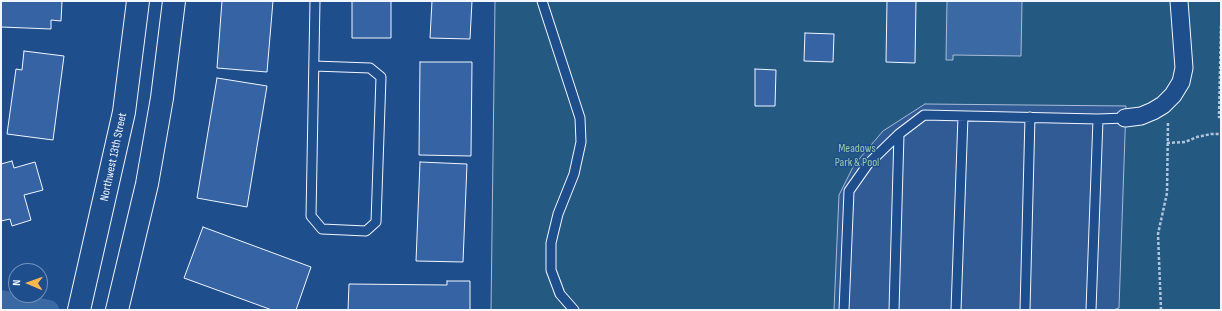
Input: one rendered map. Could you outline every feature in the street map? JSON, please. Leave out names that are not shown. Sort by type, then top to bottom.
[{"type":"street","name":"Northwest 13th Street","points":[[79,310],[124,112],[138,1]]},
{"type":"street","points":[[117,310],[147,184],[157,129],[174,1]]},
{"type":"street","points":[[1125,118],[1141,116],[1163,105],[1173,95],[1181,82],[1184,68],[1179,1]]},
{"type":"lane","points":[[314,66],[370,68],[381,77],[376,222],[366,231],[322,229],[310,216],[315,1]]},
{"type":"lane","points":[[542,1],[580,118],[581,142],[574,174],[558,214],[551,243],[551,270],[560,294],[574,310]]},
{"type":"lane","points":[[844,310],[849,191],[868,164],[899,134],[924,115],[1098,119],[1125,118]]},
{"type":"lane","points":[[956,310],[962,116]]},
{"type":"lane","points":[[1026,310],[1030,117]]},
{"type":"lane","points":[[1091,310],[1098,119]]},
{"type":"lane","points":[[894,310],[899,134]]},
{"type":"path","points":[[1221,26],[1219,117],[1221,117]]},
{"type":"path","points":[[1161,310],[1158,234],[1167,192],[1168,120],[1163,105]]},
{"type":"path","points":[[1167,143],[1185,142],[1197,136],[1221,134]]},
{"type":"green space","name":"Meadows Park & Pool","points":[[495,1],[1221,1],[1221,310],[491,310]]},
{"type":"shaded area","points":[[947,1],[1022,1],[1021,56],[953,55],[953,60],[946,60]]},
{"type":"shaded area","points":[[925,104],[1126,106],[1119,308],[1113,310],[834,310],[839,195],[854,165],[883,131]]},
{"type":"building","points":[[1,1],[62,1],[61,21],[51,20],[51,29],[1,27]]},
{"type":"building","points":[[222,1],[273,1],[267,72],[217,68]]},
{"type":"building","points":[[352,1],[391,1],[391,38],[352,38]]},
{"type":"building","points":[[432,1],[472,1],[470,39],[430,38]]},
{"type":"building","points":[[887,1],[916,1],[915,63],[886,62]]},
{"type":"building","points":[[805,33],[834,34],[833,62],[804,61]]},
{"type":"building","points":[[24,51],[64,56],[53,140],[7,134],[16,69],[22,70]]},
{"type":"building","points":[[420,62],[472,62],[471,156],[419,155]]},
{"type":"building","points":[[755,69],[776,70],[775,106],[755,106]]},
{"type":"building","points":[[217,78],[267,86],[247,207],[197,198]]},
{"type":"building","points":[[12,161],[14,168],[35,162],[43,190],[24,195],[31,220],[12,226],[10,219],[1,221],[1,164]]},
{"type":"building","points":[[420,162],[467,164],[463,262],[416,261]]},
{"type":"building","points":[[203,227],[311,267],[296,310],[272,310],[184,278]]},
{"type":"building","points":[[447,281],[470,281],[470,310],[348,310],[349,284],[447,285]]},
{"type":"waterway","points":[[1,300],[49,310]]}]
